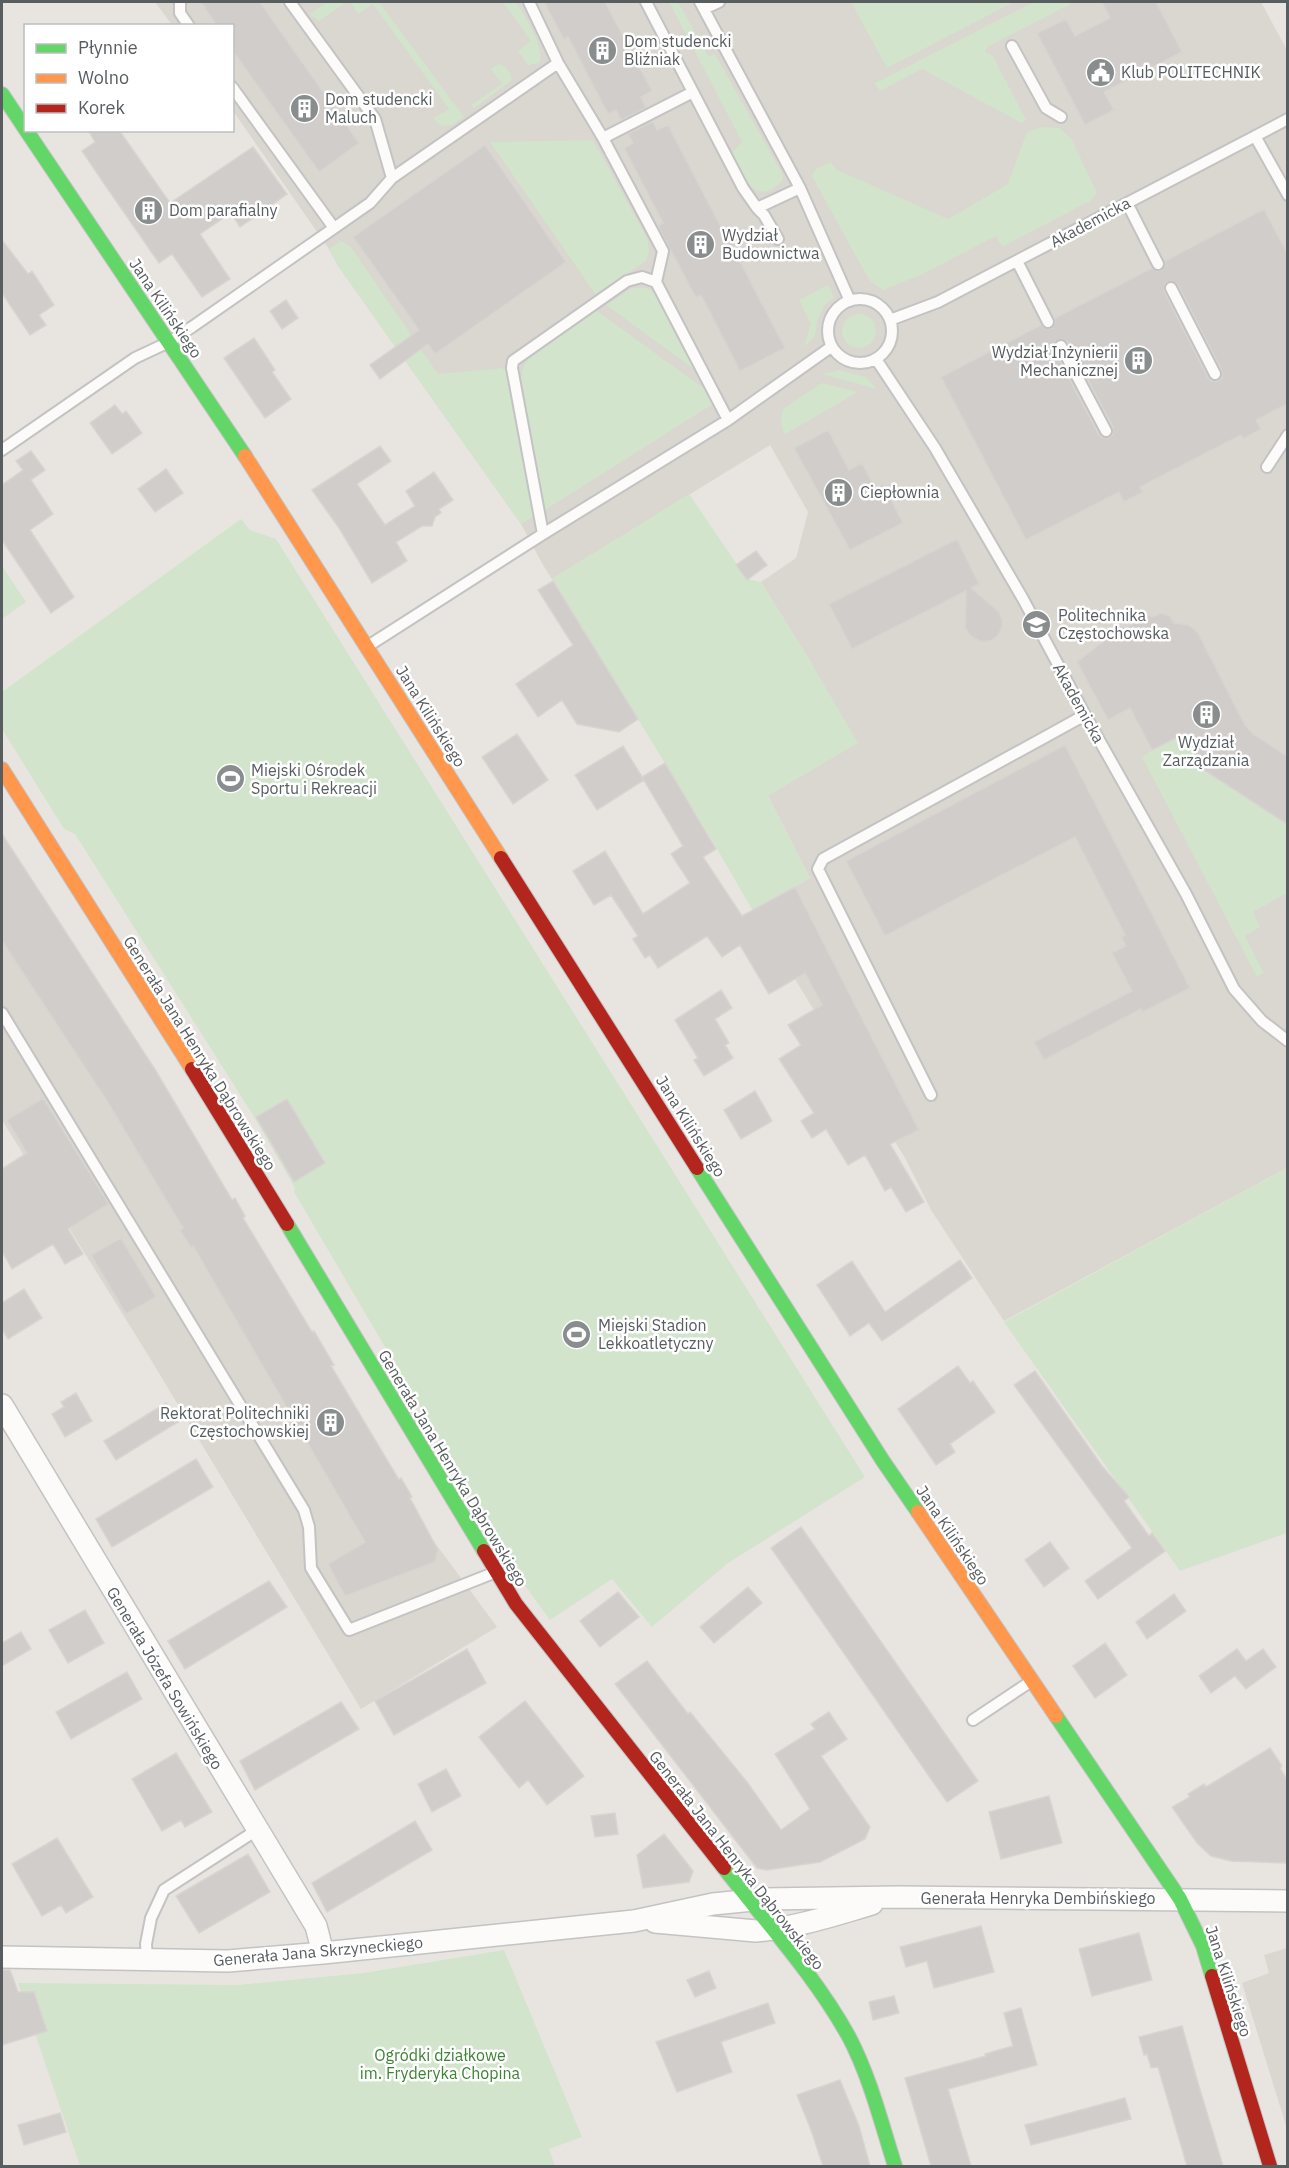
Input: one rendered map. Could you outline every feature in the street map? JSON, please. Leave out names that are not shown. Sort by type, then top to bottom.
[{"type":"street","name":"Jana Kilińskiego","points":[[2,94],[24,127]]},
{"type":"street","name":"Jana Kilińskiego","points":[[27,132],[169,342],[368,646],[883,1461],[1180,1899],[1203,1946],[1270,2166]]},
{"type":"street","name":"Generała Jana Henryka Dąbrowskiego","points":[[2,769],[228,1126],[516,1604],[828,2003],[849,2038],[868,2079],[895,2166]]},
{"type":"street","name":"Generała Józefa Sowińskiego","points":[[2,1405],[316,1926],[323,1953]]},
{"type":"street","name":"Generała Henryka Dembińskiego","points":[[749,1900],[808,1897],[1287,1900]]},
{"type":"street","name":"Generała Henryka Dembińskiego","points":[[773,1930],[897,1897]]},
{"type":"street","name":"Generała Jana Skrzyneckiego","points":[[2,1957],[228,1961],[633,1921],[713,1904],[749,1900]]},
{"type":"street","name":"Generała Jana Skrzyneckiego","points":[[633,1921],[756,1931],[773,1930]]},
{"type":"lane","points":[[180,2],[180,13],[188,24]]},
{"type":"lane","points":[[290,2],[375,119],[392,178]]},
{"type":"lane","points":[[529,2],[558,63],[603,138],[663,251],[656,282],[728,420]]},
{"type":"lane","points":[[646,2],[743,188],[764,215],[778,239]]},
{"type":"lane","points":[[719,2],[702,5],[800,188],[850,301]]},
{"type":"lane","points":[[1012,46],[1046,108],[1061,117]]},
{"type":"lane","points":[[2,450],[135,358],[169,342],[370,203],[392,178],[558,63]]},
{"type":"lane","points":[[234,90],[334,228]]},
{"type":"lane","points":[[603,138],[693,92]]},
{"type":"lane","name":"Akademicka","points":[[890,320],[938,302],[1287,119]]},
{"type":"lane","points":[[1255,136],[1287,195]]},
{"type":"lane","points":[[758,208],[800,188]]},
{"type":"lane","points":[[1127,203],[1158,264]]},
{"type":"lane","points":[[1017,261],[1048,321]]},
{"type":"lane","points":[[543,534],[512,368],[513,361],[627,281],[642,277],[656,282]]},
{"type":"lane","points":[[1171,288],[1215,374]]},
{"type":"lane","points":[[867,300],[877,304],[890,320],[892,338],[883,354],[876,359],[866,363],[846,361],[831,347],[828,326],[831,316],[838,308],[850,301],[867,300]]},
{"type":"lane","points":[[1061,346],[1106,431]]},
{"type":"lane","points":[[368,646],[543,534],[728,420],[831,347]]},
{"type":"lane","name":"Akademicka","points":[[876,359],[947,468],[1023,599],[1085,715],[1186,894],[1234,989],[1262,1021],[1287,1041]]},
{"type":"lane","points":[[1266,467],[1287,435]]},
{"type":"lane","points":[[931,1095],[818,869],[823,859],[1085,715]]},
{"type":"lane","points":[[2,1013],[304,1510],[309,1527],[311,1568],[349,1630],[496,1572]]},
{"type":"lane","points":[[973,1720],[1032,1680]]},
{"type":"lane","points":[[147,1960],[146,1944],[150,1918],[164,1890],[257,1830]]},
{"type":"shaded area","name":"Politechnika Częstochowska","points":[[155,2],[1261,2],[1288,52],[1287,1168],[1004,1321],[931,1210],[905,1158],[753,911],[810,878],[768,796],[813,666],[761,582],[796,558],[808,512],[770,445],[552,579],[521,524],[338,266],[329,249],[234,112],[234,24],[171,24]]},
{"type":"shaded area","points":[[2,837],[212,1167],[430,1536],[497,1627],[361,1709],[148,1355],[2,1120]]},
{"type":"shaded area","points":[[1288,1948],[1287,2129],[1242,1983],[1269,1973],[1264,1955]]},
{"type":"green space","points":[[328,2],[347,2],[319,21],[309,14]]},
{"type":"green space","points":[[350,2],[379,2],[464,117],[452,125],[441,126],[433,118],[449,109],[373,4],[358,14]]},
{"type":"green space","points":[[503,2],[516,2],[524,15],[534,32],[540,49],[539,63],[528,65],[518,51],[531,41]]},
{"type":"green space","points":[[669,2],[678,2],[709,57],[715,54],[783,175],[783,180],[773,188],[765,192],[758,190],[751,186],[740,171],[731,154],[742,142]]},
{"type":"green space","points":[[851,2],[1014,2],[887,68]]},
{"type":"green space","points":[[1034,2],[1070,2],[1071,4],[987,47],[985,52],[993,56],[1026,120],[1021,123],[922,69],[880,91],[875,83]]},
{"type":"green space","points":[[498,64],[508,70],[511,81],[474,108],[471,105],[502,84],[491,69]]},
{"type":"green space","points":[[1042,127],[1059,128],[1071,138],[1097,193],[1090,201],[1002,247],[996,236],[921,275],[883,290],[871,282],[864,271],[812,176],[816,169],[831,162],[837,170],[948,219],[1008,184],[1027,132]]},
{"type":"green space","points":[[593,140],[647,238],[649,249],[646,261],[596,295],[490,142]]},
{"type":"green space","points":[[341,241],[351,247],[438,374],[502,368],[507,372],[534,516],[521,524],[338,266],[329,249]]},
{"type":"green space","points":[[828,285],[834,297],[824,306],[818,319],[815,336],[804,347],[811,324],[799,300]]},
{"type":"green space","points":[[632,288],[647,288],[654,293],[694,369],[606,305]]},
{"type":"green space","points":[[597,311],[706,390],[713,404],[545,510],[521,377],[529,358]]},
{"type":"green space","points":[[859,314],[871,319],[876,331],[871,343],[859,348],[847,343],[842,331],[847,319]]},
{"type":"green space","points":[[839,370],[866,377],[877,389],[822,374]]},
{"type":"green space","points":[[822,383],[858,392],[784,435],[781,421],[783,409]]},
{"type":"green space","points":[[689,494],[747,579],[761,582],[858,743],[768,796],[810,878],[753,911],[552,579]]},
{"type":"green space","points":[[241,519],[250,530],[276,539],[865,1477],[728,1563],[652,1627],[612,1579],[550,1620],[526,1587],[294,1192],[295,1188],[253,1115],[75,834],[64,829],[2,729],[2,692]]},
{"type":"green space","points":[[2,566],[26,602],[2,619]]},
{"type":"green space","points":[[1184,734],[1204,770],[1287,824],[1287,893],[1253,912],[1260,927],[1245,936],[1264,973],[1257,977],[1142,757]]},
{"type":"green space","points":[[1287,1168],[1287,1533],[1180,1571],[1004,1322]]},
{"type":"green space","name":"Ogródki działkowe im. Fryderyka Chopina","points":[[504,1950],[582,2137],[549,2149],[555,2166],[80,2166],[18,1983],[238,1985],[364,1973]]},
{"type":"building","name":"Dom studencki Maluch","points":[[201,2],[260,2],[359,143],[319,172],[234,53],[234,24],[216,24]]},
{"type":"building","name":"Dom studencki Bliźniak","points":[[544,2],[605,2],[652,91],[641,97],[646,108],[621,120],[616,110],[608,114],[568,37],[564,40]]},
{"type":"building","name":"Klub POLITECHNIK","points":[[1102,2],[1156,2],[1182,52],[1104,92],[1114,110],[1085,125],[1037,33],[1066,19],[1075,36],[1110,18]]},
{"type":"building","name":"Wydział Budownictwa","points":[[653,121],[657,130],[668,125],[722,229],[730,225],[739,242],[732,246],[785,348],[740,371],[701,295],[696,298],[658,226],[663,223],[624,148],[633,143],[628,134]]},
{"type":"building","points":[[89,132],[120,132],[170,203],[253,147],[287,194],[240,227],[231,213],[200,234],[230,279],[202,297],[172,254],[159,263],[103,182],[82,151],[95,142]]},
{"type":"building","points":[[485,145],[566,262],[435,354],[428,344],[380,379],[370,365],[419,330],[353,237]]},
{"type":"building","name":"Wydział Inżynierii Mechanicznej","points":[[1264,209],[1287,253],[1287,404],[1256,420],[1261,429],[1243,439],[1241,435],[1140,487],[1143,492],[1124,502],[1119,492],[1026,540],[941,377],[1041,325],[1047,329],[1052,328],[1055,318],[1152,268],[1157,271],[1162,270],[1165,261]],"holes":[[[1172,281],[1178,285],[1222,371],[1222,378],[1218,381],[1211,381],[1208,377],[1164,291],[1165,283]],[[1062,339],[1068,342],[1113,427],[1113,434],[1109,438],[1099,435],[1054,350],[1055,342]]]},
{"type":"building","points":[[2,240],[28,274],[32,271],[54,305],[39,315],[46,325],[30,335],[2,293]]},
{"type":"building","points":[[286,300],[298,318],[282,329],[270,311]]},
{"type":"building","points":[[254,338],[275,370],[272,372],[291,399],[265,418],[224,358]]},
{"type":"building","points":[[115,405],[122,414],[126,411],[142,433],[112,454],[90,423]]},
{"type":"building","name":"Ciepłownia","points":[[828,430],[849,470],[862,463],[875,488],[883,484],[903,523],[850,550],[794,448]]},
{"type":"building","points":[[380,446],[391,461],[357,484],[385,525],[415,506],[406,491],[434,472],[453,500],[439,509],[441,513],[435,517],[432,526],[422,526],[396,542],[407,561],[372,583],[339,528],[312,490]]},
{"type":"building","points":[[31,451],[45,470],[31,480],[53,514],[30,530],[74,597],[51,613],[2,540],[2,485],[23,470],[16,461]]},
{"type":"building","points":[[166,469],[183,493],[155,512],[138,489]]},
{"type":"building","points":[[957,539],[979,584],[971,588],[999,612],[1002,619],[1002,627],[998,635],[992,640],[983,642],[969,634],[965,627],[966,591],[852,649],[829,604]]},
{"type":"building","points":[[756,551],[767,565],[747,580],[736,565]]},
{"type":"building","points":[[553,581],[638,719],[619,732],[577,724],[562,700],[538,717],[516,684],[573,645],[538,590]]},
{"type":"building","name":"Wydział Zarządzania","points":[[1161,613],[1170,616],[1174,623],[1189,625],[1198,633],[1245,725],[1253,734],[1287,756],[1287,824],[1204,770],[1184,734],[1152,750],[1130,708],[1108,720],[1077,662],[1114,633],[1151,615],[1152,617]]},
{"type":"building","points":[[517,734],[548,780],[513,804],[482,757]]},
{"type":"building","points":[[1065,745],[1190,988],[1143,1012],[1141,1009],[1044,1060],[1034,1042],[1132,991],[1112,953],[1126,946],[1121,937],[1125,935],[1075,837],[885,936],[846,861]]},
{"type":"building","points":[[623,746],[644,780],[597,810],[575,775]]},
{"type":"building","points":[[665,763],[716,849],[703,857],[742,916],[795,887],[919,1130],[890,1144],[924,1202],[906,1212],[891,1187],[885,1191],[865,1155],[848,1165],[826,1129],[812,1138],[801,1121],[814,1113],[779,1059],[801,1045],[788,1025],[822,1005],[805,973],[769,994],[740,945],[722,957],[707,936],[658,968],[650,955],[645,958],[633,939],[638,936],[611,895],[594,905],[573,871],[605,851],[643,914],[690,883],[671,854],[683,846],[642,777]]},
{"type":"building","points":[[2,834],[156,1071],[232,1200],[235,1198],[245,1216],[243,1218],[312,1332],[314,1331],[334,1365],[331,1366],[399,1480],[401,1478],[412,1497],[410,1498],[438,1550],[435,1562],[345,1596],[328,1564],[365,1542],[193,1246],[191,1248],[180,1230],[183,1228],[107,1101],[2,941]]},
{"type":"building","points":[[721,990],[732,1008],[715,1019],[729,1043],[725,1045],[733,1058],[704,1076],[694,1060],[698,1058],[675,1020]]},
{"type":"building","points":[[755,1091],[772,1121],[741,1139],[724,1110]]},
{"type":"building","points":[[43,1098],[109,1204],[68,1229],[83,1254],[65,1264],[53,1244],[12,1269],[2,1251],[2,1169],[27,1153],[7,1120]]},
{"type":"building","points":[[287,1099],[325,1163],[294,1182],[256,1117]]},
{"type":"building","points":[[121,1238],[156,1297],[126,1314],[91,1255]]},
{"type":"building","points":[[960,1260],[972,1278],[882,1341],[869,1323],[850,1336],[817,1285],[852,1261],[885,1312]]},
{"type":"building","points":[[24,1289],[42,1318],[8,1339],[2,1329],[2,1303]]},
{"type":"building","points":[[958,1366],[970,1383],[973,1381],[995,1412],[950,1444],[955,1452],[936,1465],[898,1409]]},
{"type":"building","points":[[1035,1371],[1102,1466],[1129,1497],[1124,1501],[1149,1536],[1152,1533],[1165,1551],[1098,1599],[1085,1581],[1132,1548],[1014,1385]]},
{"type":"building","points":[[76,1393],[92,1421],[65,1437],[52,1414],[64,1407],[61,1402]]},
{"type":"building","points":[[166,1403],[178,1422],[116,1460],[104,1441]]},
{"type":"building","points":[[196,1459],[213,1487],[112,1547],[96,1519]]},
{"type":"building","points":[[801,1527],[978,1781],[947,1802],[771,1548]]},
{"type":"building","points":[[1050,1542],[1069,1568],[1044,1587],[1025,1560]]},
{"type":"building","points":[[269,1581],[287,1607],[185,1669],[168,1641]]},
{"type":"building","points":[[748,1587],[762,1603],[714,1643],[700,1627]]},
{"type":"building","points":[[618,1592],[639,1617],[600,1647],[580,1621]]},
{"type":"building","points":[[1174,1594],[1186,1611],[1147,1639],[1136,1622]]},
{"type":"building","points":[[85,1610],[104,1643],[68,1663],[49,1630]]},
{"type":"building","points":[[21,1632],[31,1649],[2,1666],[2,1643]]},
{"type":"building","points":[[1105,1643],[1127,1675],[1095,1698],[1073,1666]]},
{"type":"building","points":[[467,1649],[486,1683],[394,1735],[375,1701]]},
{"type":"building","points":[[1237,1649],[1246,1661],[1263,1649],[1276,1667],[1246,1689],[1235,1676],[1211,1693],[1199,1676]]},
{"type":"building","points":[[647,1661],[688,1714],[690,1712],[747,1782],[781,1830],[810,1809],[775,1754],[815,1729],[811,1724],[829,1712],[847,1739],[821,1756],[870,1827],[865,1839],[820,1862],[767,1870],[757,1868],[615,1684]]},
{"type":"building","points":[[127,1672],[142,1699],[71,1739],[56,1712]]},
{"type":"building","points":[[525,1701],[584,1776],[547,1805],[528,1780],[519,1788],[479,1737]]},
{"type":"building","points":[[341,1702],[359,1729],[255,1790],[240,1761]]},
{"type":"building","points":[[1270,1748],[1282,1766],[1280,1768],[1287,1780],[1286,1863],[1231,1861],[1211,1856],[1197,1843],[1172,1807],[1190,1797],[1188,1794],[1204,1784],[1206,1787]]},
{"type":"building","points":[[176,1753],[212,1812],[185,1827],[181,1820],[162,1831],[132,1779]]},
{"type":"building","points":[[446,1769],[461,1796],[432,1812],[418,1784]]},
{"type":"building","points":[[1049,1796],[1062,1843],[1001,1859],[989,1812]]},
{"type":"building","points":[[615,1813],[618,1834],[595,1837],[591,1816]]},
{"type":"building","points":[[415,1821],[432,1850],[327,1912],[312,1883]]},
{"type":"building","points":[[664,1834],[693,1871],[689,1882],[643,1888],[637,1855]]},
{"type":"building","points":[[57,1838],[93,1897],[66,1913],[61,1905],[42,1916],[12,1864]]},
{"type":"building","points":[[248,1854],[270,1892],[199,1933],[176,1896]]},
{"type":"building","points":[[981,1926],[994,1972],[934,1988],[927,1961],[906,1967],[900,1947]]},
{"type":"building","points":[[1139,1933],[1152,1980],[1092,1996],[1079,1949]]},
{"type":"building","points":[[2,1970],[10,1970],[18,1992],[34,1992],[47,2031],[2,2045]]},
{"type":"building","points":[[709,1971],[716,1988],[695,1997],[687,1980]]},
{"type":"building","points":[[894,1996],[899,2013],[873,2020],[869,2002]]},
{"type":"building","points":[[768,2003],[775,2023],[721,2042],[732,2072],[677,2092],[656,2042]]},
{"type":"building","points":[[1021,2008],[1037,2065],[948,2089],[971,2166],[931,2166],[905,2078],[986,2056],[985,2054],[1013,2046],[1004,2013]]},
{"type":"building","points":[[1182,2026],[1223,2166],[1187,2166],[1158,2067],[1151,2068],[1147,2054],[1144,2055],[1139,2037]]},
{"type":"building","points":[[840,2080],[859,2126],[870,2166],[823,2166],[797,2095]]},
{"type":"building","points":[[1125,2098],[1131,2119],[1031,2145],[1025,2125]]},
{"type":"building","points":[[60,2113],[66,2132],[24,2145],[18,2125]]},
{"type":"traffic: fast","points":[[2,94],[24,127]]},
{"type":"traffic: fast","points":[[27,132],[245,456]]},
{"type":"traffic: fast","points":[[697,1168],[883,1461],[918,1512]]},
{"type":"traffic: fast","points":[[287,1224],[484,1551]]},
{"type":"traffic: fast","points":[[1056,1716],[1180,1899],[1203,1946],[1212,1976]]},
{"type":"traffic: fast","points":[[724,1868],[806,1971],[849,2037],[869,2084],[895,2166]]},
{"type":"traffic: slow","points":[[245,456],[501,858]]},
{"type":"traffic: slow","points":[[2,769],[192,1069]]},
{"type":"traffic: slow","points":[[918,1512],[1056,1716]]},
{"type":"traffic: jam","points":[[501,858],[697,1168]]},
{"type":"traffic: jam","points":[[192,1069],[287,1224]]},
{"type":"traffic: jam","points":[[484,1551],[516,1604],[724,1868]]},
{"type":"traffic: jam","points":[[1212,1976],[1270,2166]]},
{"type":"place","name":"Dom studencki Bliźniak","points":[[603,50]]},
{"type":"place","name":"Klub POLITECHNIK","points":[[1100,72]]},
{"type":"place","name":"Dom studencki Maluch","points":[[304,108]]},
{"type":"place","name":"Dom parafialny","points":[[148,210]]},
{"type":"place","name":"Wydział Budownictwa","points":[[701,244]]},
{"type":"place","name":"Wydział Inżynierii Mechanicznej","points":[[1139,361]]},
{"type":"place","name":"Ciepłownia","points":[[839,492]]},
{"type":"place","name":"Politechnika Częstochowska","points":[[1037,624]]},
{"type":"place","name":"Wydział Zarządzania","points":[[1206,714]]},
{"type":"place","name":"Miejski Ośrodek Sportu i Rekreacji","points":[[230,779]]},
{"type":"place","name":"Miejski Stadion Lekkoatletyczny","points":[[577,1334]]},
{"type":"place","name":"Rektorat Politechniki Częstochowskiej","points":[[330,1422]]}]
